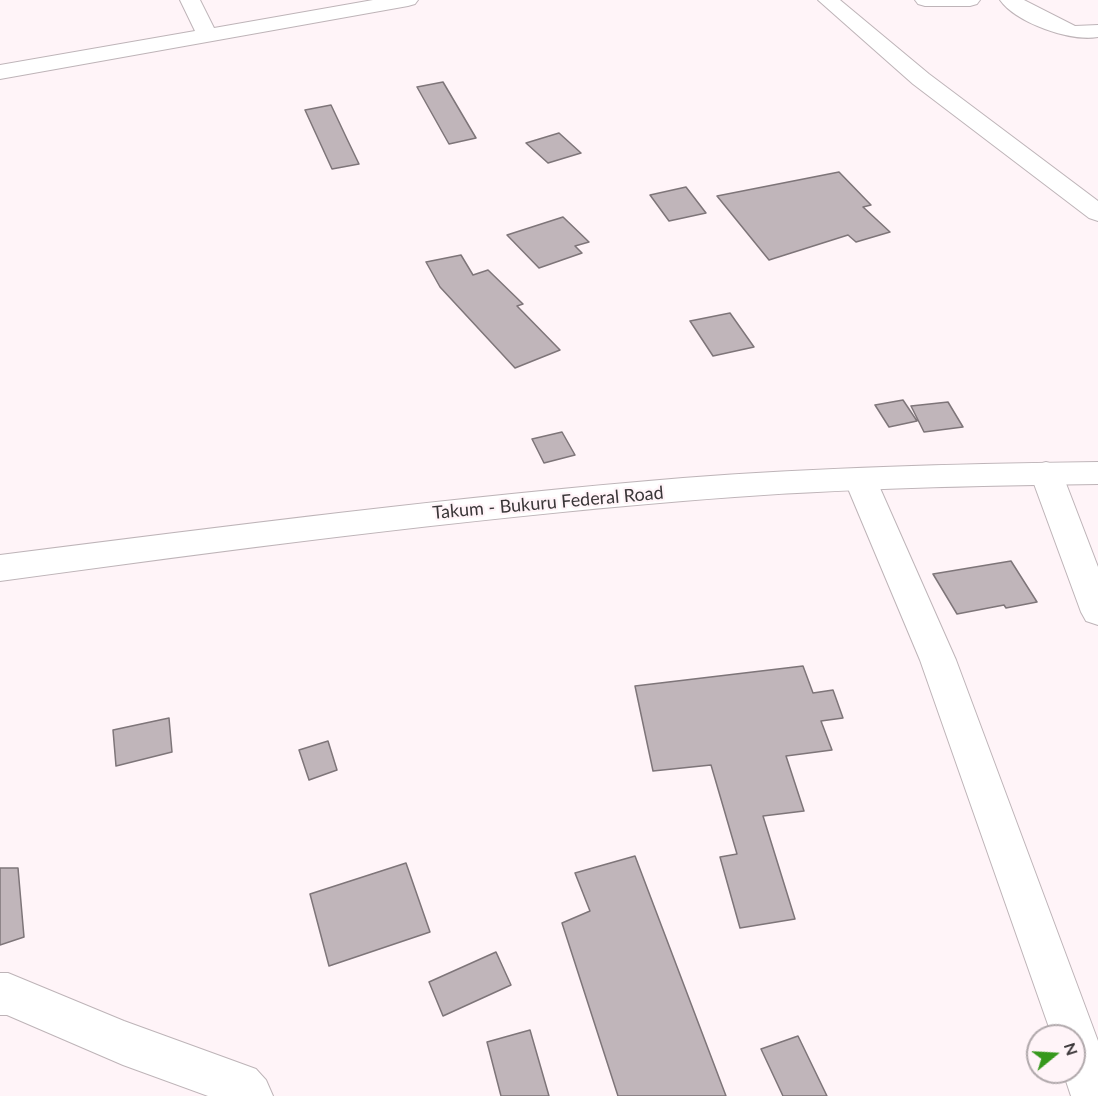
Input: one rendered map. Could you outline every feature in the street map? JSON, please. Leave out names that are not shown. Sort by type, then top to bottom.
[{"type":"street","points":[[190,0],[207,34]]},
{"type":"street","points":[[0,72],[408,0]]},
{"type":"street","points":[[828,0],[921,79],[1098,213]]},
{"type":"street","points":[[925,0],[970,0]]},
{"type":"street","points":[[1010,0],[1065,31],[1090,33],[1098,31]]},
{"type":"street","points":[[1046,473],[1098,612]]},
{"type":"street","name":"Takum - Bukuru Federal Road","points":[[0,568],[272,532],[516,504],[701,488],[860,479],[1098,473]]},
{"type":"street","points":[[860,479],[938,660],[1070,1024]]},
{"type":"street","points":[[0,994],[8,994],[123,1043],[240,1085],[250,1096]]},
{"type":"street","points":[[1086,1072],[1094,1096]]},
{"type":"building","points":[[443,82],[476,138],[449,144],[417,87]]},
{"type":"building","points":[[331,105],[359,164],[332,169],[305,110]]},
{"type":"building","points":[[559,133],[581,153],[548,163],[526,143]]},
{"type":"building","points":[[839,172],[871,205],[863,207],[890,232],[856,242],[848,235],[769,260],[717,196]]},
{"type":"building","points":[[686,187],[706,213],[669,221],[650,195]]},
{"type":"building","points":[[563,217],[589,242],[575,246],[582,253],[539,268],[507,235]]},
{"type":"building","points":[[461,255],[473,275],[488,270],[523,304],[517,306],[560,350],[515,368],[440,287],[426,262]]},
{"type":"building","points":[[730,313],[754,347],[713,356],[690,321]]},
{"type":"building","points":[[903,400],[917,421],[889,427],[875,405]]},
{"type":"building","points":[[948,402],[963,427],[924,432],[911,406]]},
{"type":"building","points":[[562,432],[575,455],[544,463],[532,439]]},
{"type":"building","points":[[1011,561],[1037,602],[1006,608],[1004,605],[957,614],[933,574]]},
{"type":"building","points":[[803,666],[813,693],[833,690],[843,718],[821,721],[832,750],[786,756],[804,811],[763,816],[795,919],[740,928],[720,857],[737,854],[711,765],[653,771],[635,686]]},
{"type":"building","points":[[169,718],[172,752],[116,766],[113,730]]},
{"type":"building","points":[[328,741],[337,770],[309,780],[299,750]]},
{"type":"building","points":[[635,856],[726,1096],[618,1096],[562,923],[590,911],[575,873]]},
{"type":"building","points":[[406,863],[430,932],[329,966],[310,894]]},
{"type":"building","points":[[0,868],[18,868],[24,937],[0,945]]},
{"type":"building","points":[[496,952],[511,985],[443,1016],[429,982]]},
{"type":"building","points":[[530,1030],[549,1096],[501,1096],[487,1042]]},
{"type":"building","points":[[798,1036],[827,1096],[783,1096],[761,1049]]}]
